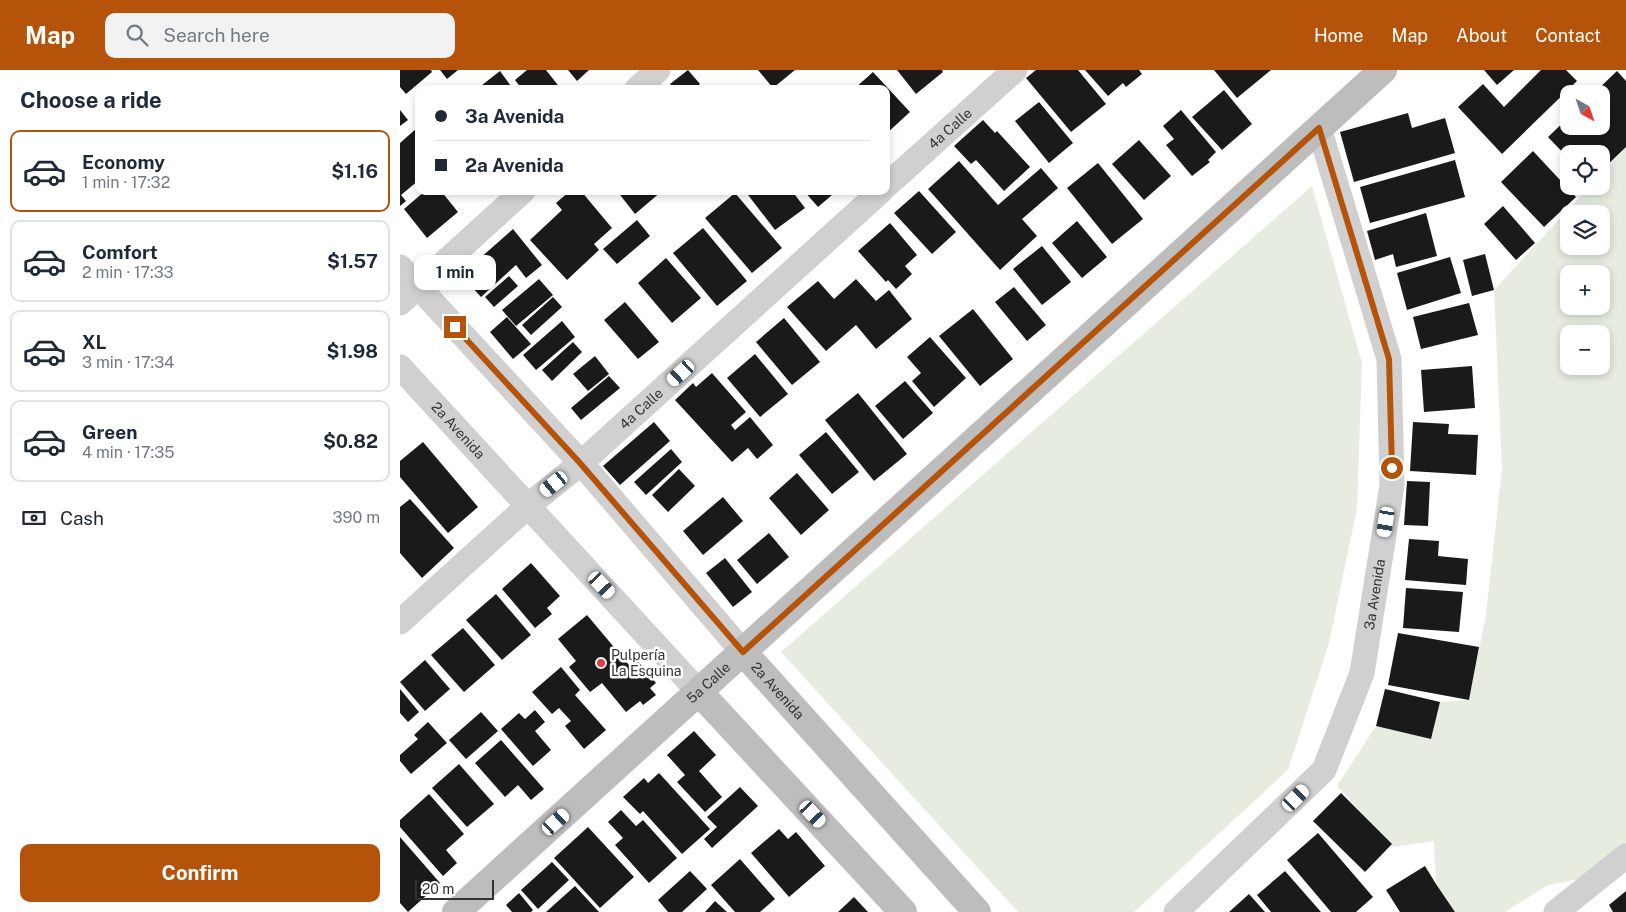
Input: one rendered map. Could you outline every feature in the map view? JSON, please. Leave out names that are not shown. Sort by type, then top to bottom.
[{"type":"street","points":[[641,85],[658,70]]},
{"type":"street","name":"4a Calle","points":[[890,182],[1015,70]]},
{"type":"street","name":"5a Calle","points":[[456,912],[1383,70]]},
{"type":"street","name":"3a Avenida","points":[[1176,912],[1324,770],[1362,673],[1392,485],[1389,359],[1319,128]]},
{"type":"street","points":[[409,295],[519,195]]},
{"type":"street","name":"4a Calle","points":[[400,622],[529,505],[580,463],[877,195]]},
{"type":"street","name":"2a Avenida","points":[[400,267],[409,295],[580,463],[743,652],[977,912]]},
{"type":"street","name":"2a Avenida","points":[[400,367],[904,912]]},
{"type":"street","points":[[1570,907],[1626,856]]},
{"type":"shaded area","points":[[1626,147],[1626,845],[1585,878],[1548,885],[1505,912],[1455,912],[1436,884],[1434,841],[1393,847],[1337,786],[1376,726],[1431,739],[1440,702],[1469,700],[1486,614],[1502,468],[1494,290],[1560,218],[1560,255],[1610,255],[1610,205],[1572,205],[1582,195],[1610,195],[1610,164]]},
{"type":"shaded area","points":[[1312,186],[1362,363],[1357,508],[1329,643],[1288,770],[1134,912],[1018,912],[781,652]]},
{"type":"building","points":[[400,70],[431,70],[432,72],[406,94],[400,87]]},
{"type":"building","points":[[440,70],[458,70],[447,79]]},
{"type":"building","points":[[527,70],[546,70],[558,85],[519,85],[515,80]]},
{"type":"building","points":[[568,70],[589,70],[577,81]]},
{"type":"building","points":[[688,70],[700,84],[671,85]]},
{"type":"building","points":[[758,70],[795,70],[777,85],[770,85]]},
{"type":"building","points":[[897,70],[942,70],[943,72],[916,94]]},
{"type":"building","points":[[1036,70],[1078,70],[1106,104],[1071,132],[1026,78]]},
{"type":"building","points":[[1085,70],[1139,70],[1142,74],[1126,87],[1123,83],[1108,96]]},
{"type":"building","points":[[1214,70],[1271,70],[1237,98]]},
{"type":"building","points":[[1484,70],[1514,70],[1497,85]]},
{"type":"building","points":[[1541,70],[1566,70],[1577,81],[1573,85],[1560,85],[1560,98],[1502,154],[1458,107],[1483,84],[1504,107]]},
{"type":"building","points":[[500,71],[510,85],[482,85]]},
{"type":"building","points":[[1617,71],[1626,81],[1626,147],[1610,162],[1610,145],[1560,145],[1560,150],[1548,137],[1560,126],[1560,135],[1610,135],[1610,85],[1602,85]]},
{"type":"building","points":[[873,72],[885,85],[858,85]]},
{"type":"building","points":[[890,90],[910,112],[890,130]]},
{"type":"building","points":[[1224,90],[1252,124],[1222,150],[1192,117]]},
{"type":"building","points":[[1039,102],[1073,143],[1049,163],[1015,121]]},
{"type":"building","points":[[400,110],[408,120],[400,126]]},
{"type":"building","points":[[1181,110],[1216,152],[1208,160],[1210,162],[1192,176],[1166,145],[1174,139],[1163,126]]},
{"type":"building","points":[[1408,113],[1412,128],[1445,118],[1455,153],[1354,182],[1340,132]]},
{"type":"building","points":[[983,120],[995,133],[997,131],[1030,167],[1004,191],[976,160],[971,164],[954,146]]},
{"type":"building","points":[[415,130],[415,183],[401,195],[406,201],[400,206],[400,143]]},
{"type":"building","points":[[1139,140],[1171,176],[1144,200],[1112,164]]},
{"type":"building","points":[[1533,151],[1560,180],[1560,195],[1574,195],[1576,197],[1567,205],[1560,205],[1560,212],[1544,227],[1501,182]]},
{"type":"building","points":[[1455,160],[1465,197],[1370,223],[1360,187]]},
{"type":"building","points":[[959,161],[998,205],[1041,168],[1058,188],[1022,219],[1037,236],[1000,270],[928,189]]},
{"type":"building","points":[[1098,163],[1143,219],[1112,244],[1067,188]]},
{"type":"building","points":[[919,191],[956,232],[932,254],[894,213]]},
{"type":"building","points":[[420,195],[444,195],[458,212],[427,238],[404,209]]},
{"type":"building","points":[[565,195],[584,195],[612,228],[594,244],[599,250],[567,280],[530,240],[562,210],[556,203]]},
{"type":"building","points":[[620,195],[657,195],[635,214]]},
{"type":"building","points":[[733,195],[737,195],[782,248],[752,273],[705,218]]},
{"type":"building","points":[[748,195],[795,195],[805,208],[775,230]]},
{"type":"building","points":[[808,195],[832,195],[818,207]]},
{"type":"building","points":[[1503,206],[1535,243],[1516,260],[1484,224]]},
{"type":"building","points":[[1426,213],[1437,256],[1396,267],[1393,254],[1375,260],[1367,231]]},
{"type":"building","points":[[637,220],[650,236],[617,264],[603,249]]},
{"type":"building","points":[[1077,221],[1107,257],[1082,278],[1052,243]]},
{"type":"building","points":[[890,223],[917,255],[905,266],[912,274],[896,289],[888,280],[886,282],[858,251]]},
{"type":"building","points":[[703,228],[747,281],[717,306],[673,253]]},
{"type":"building","points":[[513,229],[542,265],[526,278],[516,265],[481,297],[461,275]]},
{"type":"building","points":[[1042,246],[1071,282],[1042,305],[1013,269]]},
{"type":"building","points":[[1485,254],[1494,290],[1472,296],[1463,260]]},
{"type":"building","points":[[1450,257],[1461,293],[1407,310],[1397,273]]},
{"type":"building","points":[[666,258],[701,298],[672,323],[638,283]]},
{"type":"building","points":[[509,276],[518,286],[494,307],[485,297]]},
{"type":"building","points":[[539,279],[553,295],[516,326],[502,310]]},
{"type":"building","points":[[856,279],[876,301],[889,290],[912,319],[876,349],[856,325],[826,351],[787,307],[818,281],[834,299]]},
{"type":"building","points":[[1014,287],[1046,325],[1027,341],[995,302]]},
{"type":"building","points":[[553,297],[562,307],[531,335],[522,325]]},
{"type":"building","points":[[625,302],[659,342],[638,359],[604,320]]},
{"type":"building","points":[[1469,303],[1478,335],[1421,349],[1413,317]]},
{"type":"building","points":[[973,309],[1013,359],[980,386],[939,336]]},
{"type":"building","points":[[507,317],[531,344],[513,359],[490,332]]},
{"type":"building","points":[[784,318],[820,362],[792,385],[756,342]]},
{"type":"building","points":[[562,321],[575,337],[536,370],[523,355]]},
{"type":"building","points":[[930,337],[966,378],[934,407],[912,381],[921,373],[907,357]]},
{"type":"building","points":[[573,342],[582,352],[552,381],[542,370]]},
{"type":"building","points":[[755,354],[788,394],[760,417],[727,378]]},
{"type":"building","points":[[595,356],[609,374],[588,391],[573,374]]},
{"type":"building","points":[[1472,366],[1475,408],[1424,412],[1421,370]]},
{"type":"building","points":[[712,373],[746,412],[731,425],[735,430],[750,417],[773,445],[757,459],[748,448],[732,462],[675,400],[693,383],[696,387]]},
{"type":"building","points":[[609,376],[620,388],[581,420],[571,408]]},
{"type":"building","points":[[905,381],[933,413],[903,439],[875,406]]},
{"type":"building","points":[[858,393],[907,454],[874,481],[825,420]]},
{"type":"building","points":[[654,422],[670,441],[620,485],[603,466]]},
{"type":"building","points":[[1413,422],[1449,424],[1448,434],[1478,435],[1476,475],[1410,471]]},
{"type":"building","points":[[826,432],[859,472],[832,494],[799,455]]},
{"type":"building","points":[[423,442],[478,507],[448,533],[400,477],[400,461]]},
{"type":"building","points":[[671,449],[682,462],[646,495],[634,482]]},
{"type":"building","points":[[679,469],[695,486],[668,512],[652,495]]},
{"type":"building","points":[[797,473],[829,510],[801,535],[769,498]]},
{"type":"building","points":[[1407,481],[1430,482],[1428,526],[1404,525]]},
{"type":"building","points":[[723,497],[743,521],[703,555],[683,531]]},
{"type":"building","points":[[410,499],[454,548],[422,578],[400,553],[400,507]]},
{"type":"building","points":[[769,533],[789,557],[757,584],[737,560]]},
{"type":"building","points":[[1409,539],[1439,541],[1438,556],[1468,559],[1466,585],[1405,580]]},
{"type":"building","points":[[725,558],[752,592],[733,607],[706,573]]},
{"type":"building","points":[[531,563],[560,596],[547,608],[552,614],[535,628],[502,589]]},
{"type":"building","points":[[1406,588],[1463,592],[1459,632],[1403,628]]},
{"type":"building","points":[[496,594],[531,635],[502,660],[466,620]]},
{"type":"building","name":"Pulpería La Esquina","points":[[587,615],[629,665],[636,659],[656,683],[650,688],[656,695],[643,705],[640,701],[626,712],[602,683],[590,692],[569,667],[576,661],[558,639]]},
{"type":"building","points":[[463,628],[495,665],[464,692],[431,655]]},
{"type":"building","points":[[1398,633],[1479,647],[1469,700],[1388,685]]},
{"type":"building","points":[[425,660],[450,689],[425,711],[400,682]]},
{"type":"building","points":[[561,667],[580,690],[575,695],[606,730],[584,749],[565,726],[571,721],[559,708],[552,714],[532,692]]},
{"type":"building","points":[[400,689],[419,712],[408,722],[400,713]]},
{"type":"building","points":[[1385,689],[1440,702],[1431,739],[1376,726]]},
{"type":"building","points":[[535,710],[545,722],[535,731],[551,750],[533,766],[501,729],[519,713],[525,719]]},
{"type":"building","points":[[481,712],[498,731],[466,759],[449,740]]},
{"type":"building","points":[[428,722],[447,743],[411,774],[400,761],[400,755],[418,739],[414,735]]},
{"type":"building","points":[[694,731],[716,755],[699,771],[722,797],[705,812],[677,782],[685,775],[667,755]]},
{"type":"building","points":[[501,740],[544,789],[531,800],[518,785],[505,797],[475,763]]},
{"type":"building","points":[[459,764],[494,804],[467,827],[432,788]]},
{"type":"building","points":[[659,773],[710,829],[682,854],[643,811],[640,814],[623,797],[644,778],[648,783]]},
{"type":"building","points":[[740,787],[758,806],[712,848],[704,839],[717,827],[707,817]]},
{"type":"building","points":[[1341,793],[1392,844],[1365,872],[1313,821]]},
{"type":"building","points":[[429,794],[464,834],[446,850],[457,863],[443,876],[400,827],[400,820]]},
{"type":"building","points":[[621,810],[636,826],[643,820],[677,858],[649,883],[615,845],[623,838],[608,822]]},
{"type":"building","points":[[588,827],[634,877],[600,908],[554,858]]},
{"type":"building","points":[[779,829],[788,839],[796,832],[825,866],[789,897],[751,853]]},
{"type":"building","points":[[1318,833],[1373,897],[1356,912],[1331,912],[1287,860]]},
{"type":"building","points":[[400,837],[440,883],[408,912],[400,903]]},
{"type":"building","points":[[740,859],[775,899],[760,912],[735,912],[711,885]]},
{"type":"building","points":[[552,862],[569,880],[538,909],[521,890]]},
{"type":"building","points":[[1425,866],[1455,912],[1400,912],[1386,890]]},
{"type":"building","points":[[690,871],[707,889],[682,912],[668,912],[658,900]]},
{"type":"building","points":[[1285,871],[1321,912],[1271,912],[1257,895]]},
{"type":"building","points":[[575,886],[599,912],[546,912]]},
{"type":"building","points":[[1626,891],[1626,912],[1613,912],[1609,905]]},
{"type":"building","points":[[519,893],[533,910],[531,912],[512,912],[506,905]]},
{"type":"building","points":[[1249,894],[1265,912],[1229,912]]},
{"type":"building","points":[[854,897],[868,912],[838,912]]},
{"type":"building","points":[[715,901],[727,912],[705,912]]},
{"type":"place","name":"Pulpería La Esquina","points":[[601,663]]},
{"type":"route","points":[[455,327],[580,463],[743,652],[1319,128],[1389,359],[1392,468]]}]
